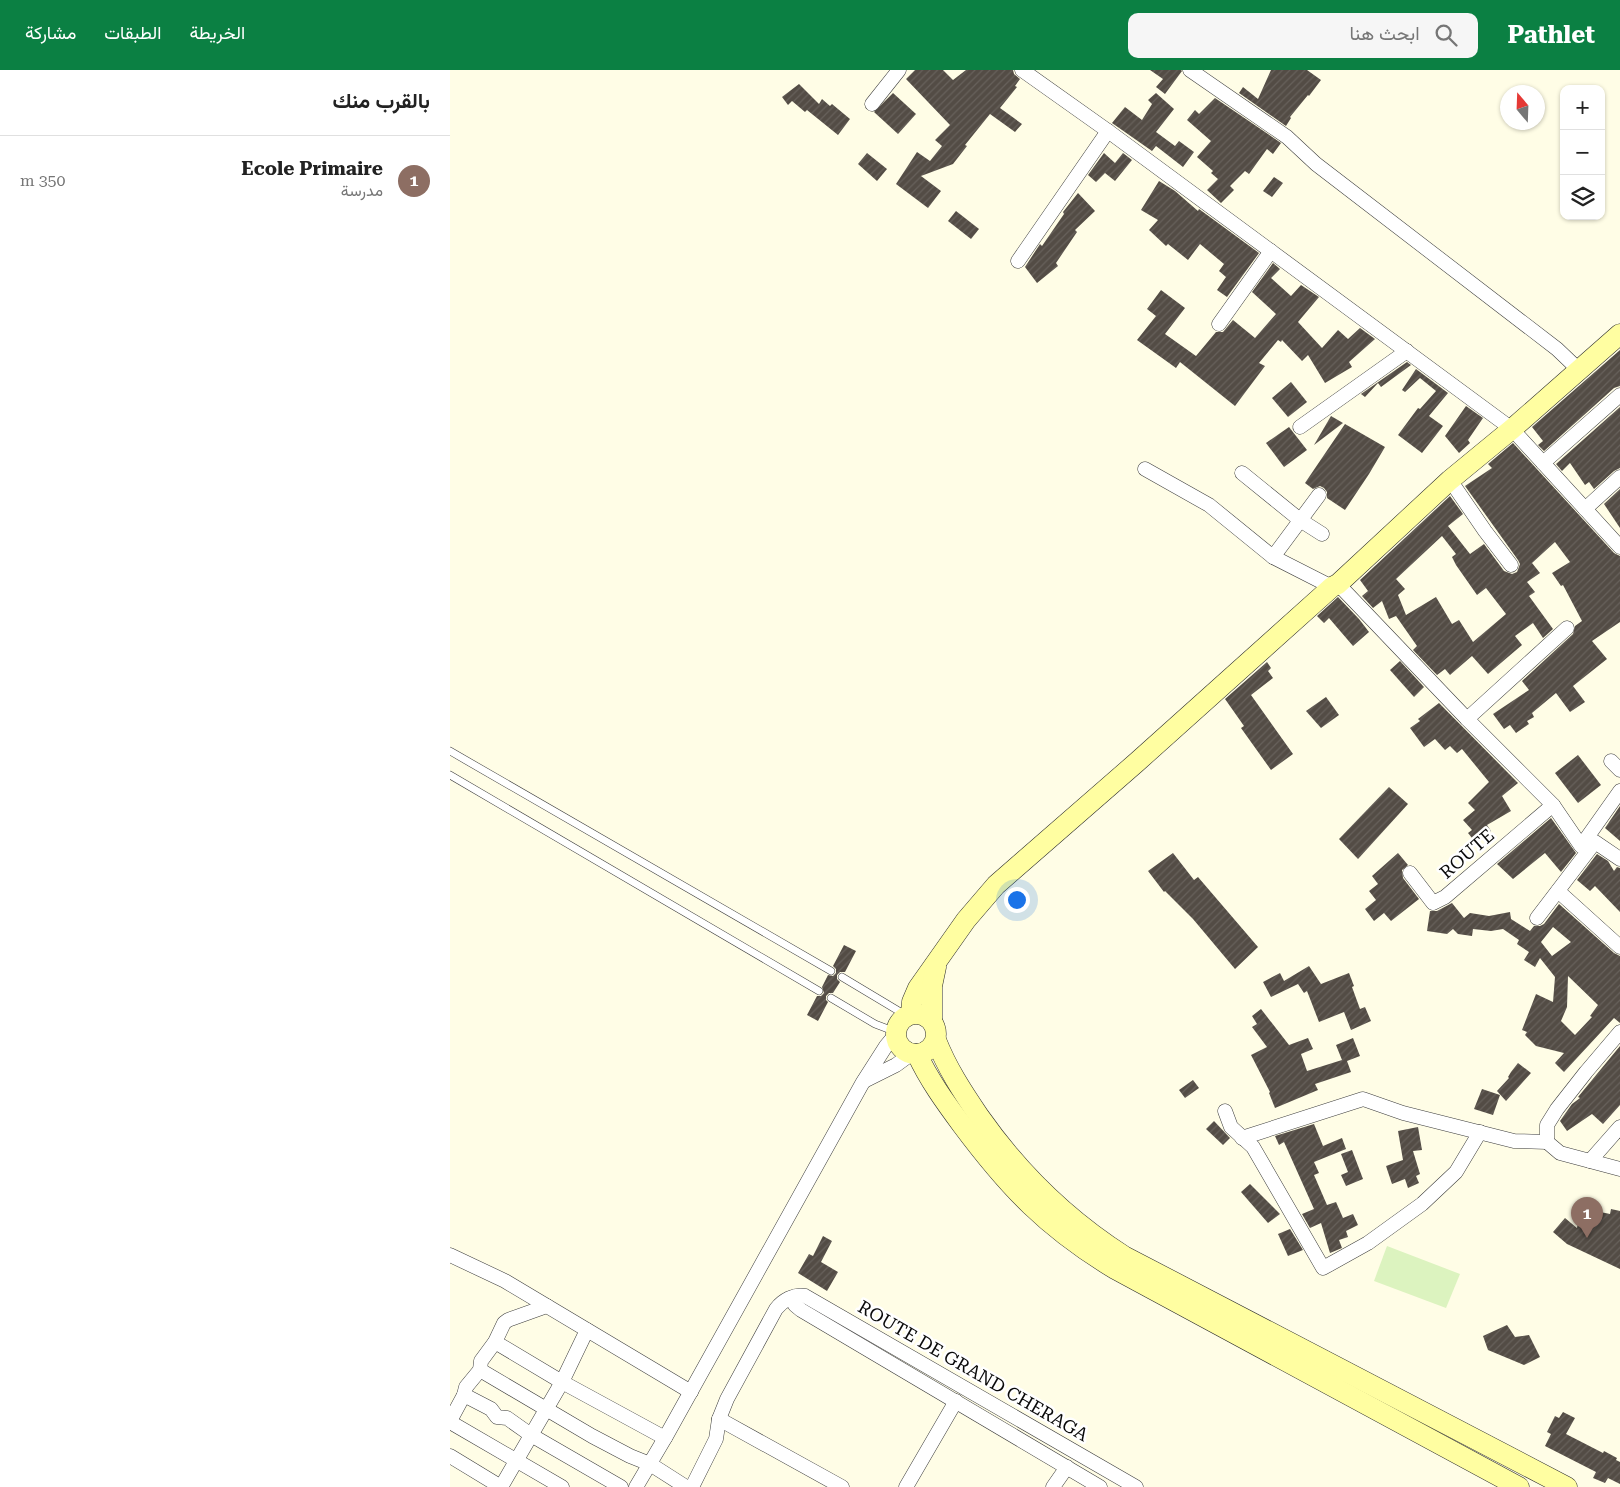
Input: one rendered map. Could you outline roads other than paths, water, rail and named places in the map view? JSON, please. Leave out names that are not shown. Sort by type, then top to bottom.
[{"type":"street","points":[[872,104],[899,70]]},
{"type":"street","points":[[1022,70],[1108,131],[1512,429],[1620,548]]},
{"type":"street","points":[[1190,70],[1287,137],[1316,164],[1557,349],[1579,370]]},
{"type":"street","points":[[1018,261],[1108,131]]},
{"type":"street","points":[[1219,324],[1271,251]]},
{"type":"street","points":[[1520,1487],[1115,1269],[1075,1244],[1039,1214],[1006,1181],[936,1090],[914,1054],[900,1046],[903,1024],[916,991],[966,920],[996,885],[1137,762],[1450,480],[1512,429],[1620,334]]},
{"type":"street","points":[[1300,427],[1406,352]]},
{"type":"street","points":[[1542,463],[1620,396]]},
{"type":"street","points":[[1145,469],[1209,505],[1273,557],[1335,585],[1552,805],[1582,846],[1620,791]]},
{"type":"street","points":[[1242,473],[1300,520],[1322,534]]},
{"type":"street","points":[[1585,509],[1620,477]]},
{"type":"street","points":[[1450,480],[1485,532],[1511,564]]},
{"type":"street","points":[[1273,557],[1319,495]]},
{"type":"street","points":[[1468,719],[1567,628]]},
{"type":"street","name":"ROUTE","points":[[1410,873],[1433,904],[1445,897],[1552,805]]},
{"type":"street","points":[[1536,918],[1595,842],[1620,859]]},
{"type":"street","points":[[1558,891],[1620,946]]},
{"type":"street","points":[[863,1082],[896,1066],[914,1054],[922,1053],[931,1048],[934,1030],[932,986],[936,963]]},
{"type":"street","points":[[636,1487],[691,1392],[863,1082],[886,1046],[903,1024],[920,1014],[934,1030],[958,1085],[1013,1162],[1050,1201],[1105,1244],[1124,1256],[1567,1487]]},
{"type":"street","points":[[1547,1142],[1547,1125],[1557,1109],[1620,1032]]},
{"type":"street","points":[[1242,1138],[1362,1099],[1403,1113],[1514,1141],[1547,1142],[1560,1153],[1620,1169]]},
{"type":"street","points":[[1225,1111],[1231,1127],[1253,1147],[1323,1268],[1368,1243],[1422,1204],[1456,1172],[1480,1132]]},
{"type":"street","points":[[1590,1161],[1620,1128]]},
{"type":"street","points":[[450,1255],[505,1281],[691,1392]]},
{"type":"street","name":"ROUTE DE GRAND CHERAGA","points":[[791,1298],[798,1295],[805,1296],[1112,1481],[1136,1487]]},
{"type":"street","points":[[692,1487],[712,1450],[716,1439],[719,1418],[727,1399],[776,1308],[782,1302],[791,1298],[795,1305],[802,1310],[1100,1487]]},
{"type":"street","points":[[547,1306],[504,1323],[495,1342],[481,1361],[480,1370],[466,1387],[464,1395],[450,1421],[562,1487]]},
{"type":"street","points":[[450,1456],[501,1487],[562,1382],[587,1330]]},
{"type":"street","points":[[495,1342],[562,1382],[665,1438]]},
{"type":"street","points":[[480,1370],[630,1456],[650,1464],[686,1487]]},
{"type":"street","points":[[464,1395],[491,1409],[497,1417],[507,1418],[531,1435],[621,1487]]},
{"type":"street","points":[[906,1487],[956,1401]]},
{"type":"street","points":[[719,1418],[842,1487]]},
{"type":"street","points":[[1052,1487],[1067,1467]]},
{"type":"lane","points":[[450,751],[831,971]]},
{"type":"lane","points":[[450,775],[819,992]]},
{"type":"lane","points":[[842,977],[903,1024]]},
{"type":"lane","points":[[831,998],[875,1024],[903,1024]]},
{"type":"place","name":"Ecole Primaire","points":[[1587,1238]]}]
